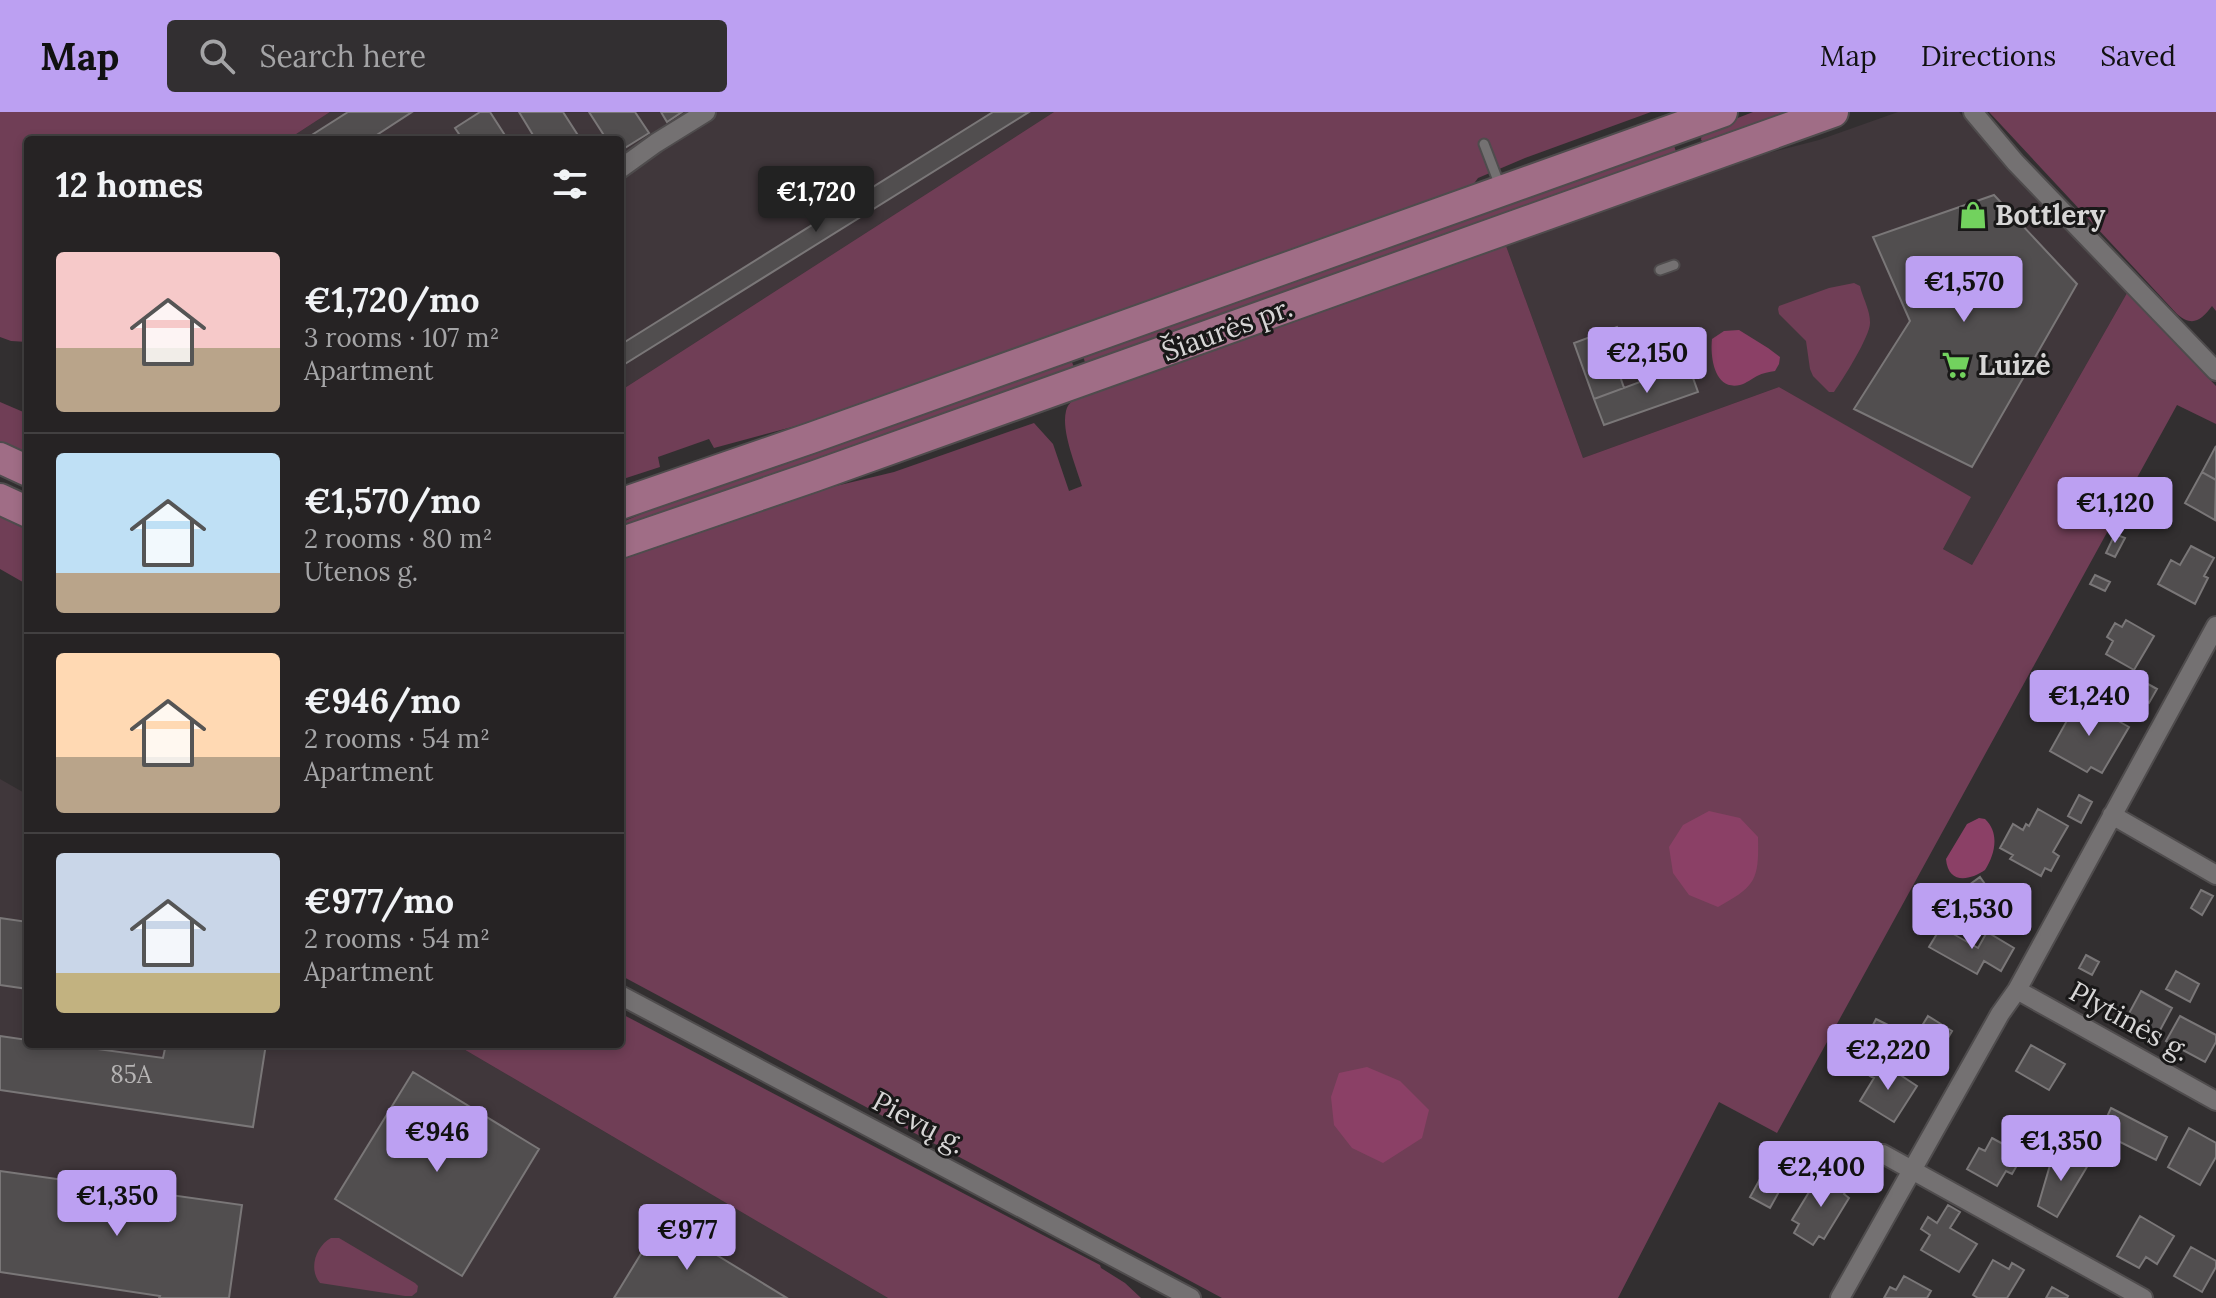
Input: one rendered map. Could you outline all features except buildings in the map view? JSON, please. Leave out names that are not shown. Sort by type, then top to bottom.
[{"type":"main road","name":"Šiaurės pr.","points":[[624,542],[1833,112]]},
{"type":"main road","name":"Šiaurės pr.","points":[[624,503],[1710,116]]},
{"type":"main road","points":[[1710,116],[1691,131],[1690,143],[1698,152],[1710,156]]},
{"type":"main road","points":[[0,458],[24,469]]},
{"type":"main road","points":[[0,499],[24,510]]},
{"type":"street","points":[[624,166],[706,112]]},
{"type":"street","points":[[1973,112],[2015,162],[2216,371]]},
{"type":"street","points":[[1840,1298],[2000,1014],[2017,990],[2213,638]]},
{"type":"street","points":[[2112,815],[2216,875]]},
{"type":"street","name":"Plytinės g.","points":[[2017,990],[2216,1101]]},
{"type":"street","name":"Pievų g.","points":[[624,997],[1191,1298]]},
{"type":"street","points":[[1883,1154],[2143,1298]]},
{"type":"lane","points":[[1484,144],[1502,189]]},
{"type":"lane","points":[[1660,270],[1674,265]]},
{"type":"shaded area","points":[[0,112],[330,112],[293,136],[24,136],[24,342],[0,337]]},
{"type":"shaded area","points":[[330,112],[1054,112],[624,388],[624,136],[293,136]]},
{"type":"shaded area","points":[[1054,112],[1651,112],[1525,158],[1478,178],[1470,189],[822,419],[714,448],[709,439],[658,457],[660,467],[624,479],[624,388]]},
{"type":"shaded area","points":[[1753,112],[1796,112],[1706,144],[1701,140],[1702,132]]},
{"type":"shaded area","points":[[1898,112],[1959,112],[2023,185],[2127,293],[1972,565],[1943,549],[1970,498],[1779,387],[1583,458],[1505,243],[1729,163],[1819,140]]},
{"type":"shaded area","points":[[1989,112],[2216,112],[2216,311],[2212,306],[2200,319],[2192,321],[2177,314]]},
{"type":"shaded area","points":[[1672,139],[1677,155],[1086,366],[1082,352]]},
{"type":"shaded area","points":[[1505,243],[1583,458],[1779,387],[1971,497],[1943,549],[1972,565],[2127,293],[2216,386],[2216,424],[2177,405],[1777,1133],[1719,1102],[1618,1298],[1222,1298],[624,977],[624,558],[815,491],[894,472],[1034,423],[1053,444],[1069,491],[1082,486],[1070,448],[1066,411],[1073,401],[1084,394]]},
{"type":"shaded area","points":[[1854,283],[1860,286],[1867,306],[1869,328],[1844,377],[1834,392],[1829,392],[1813,376],[1806,341],[1779,314],[1778,309],[1829,288]]},
{"type":"shaded area","points":[[1739,330],[1780,357],[1779,364],[1775,371],[1740,385],[1731,385],[1724,383],[1716,371],[1712,339],[1724,331]]},
{"type":"shaded area","points":[[1070,357],[1075,370],[624,530],[624,521],[698,490]]},
{"type":"shaded area","points":[[0,402],[24,412],[24,453],[0,442]]},
{"type":"shaded area","points":[[0,516],[24,527],[24,583],[0,569]]},
{"type":"shaded area","points":[[0,779],[24,793],[24,1048],[462,1048],[888,1298],[0,1298]]},
{"type":"shaded area","points":[[1709,811],[1740,818],[1758,837],[1758,863],[1753,880],[1748,887],[1718,907],[1689,895],[1673,873],[1669,847],[1683,825]]},
{"type":"shaded area","points":[[1979,818],[1985,819],[1993,831],[1991,857],[1985,870],[1960,878],[1951,873],[1946,859],[1967,824]]},
{"type":"shaded area","points":[[624,1015],[1100,1265],[1141,1298],[888,1298],[462,1048],[624,1048]]},
{"type":"shaded area","points":[[1367,1067],[1400,1081],[1429,1110],[1422,1138],[1383,1163],[1352,1148],[1334,1125],[1331,1097],[1339,1073]]},
{"type":"shaded area","points":[[331,1238],[339,1238],[415,1283],[417,1292],[405,1296],[320,1283],[316,1277],[315,1258],[321,1246]]},
{"type":"place","name":"Bottlery","points":[[1973,215]]},
{"type":"place","name":"Luizė","points":[[1956,365]]}]
